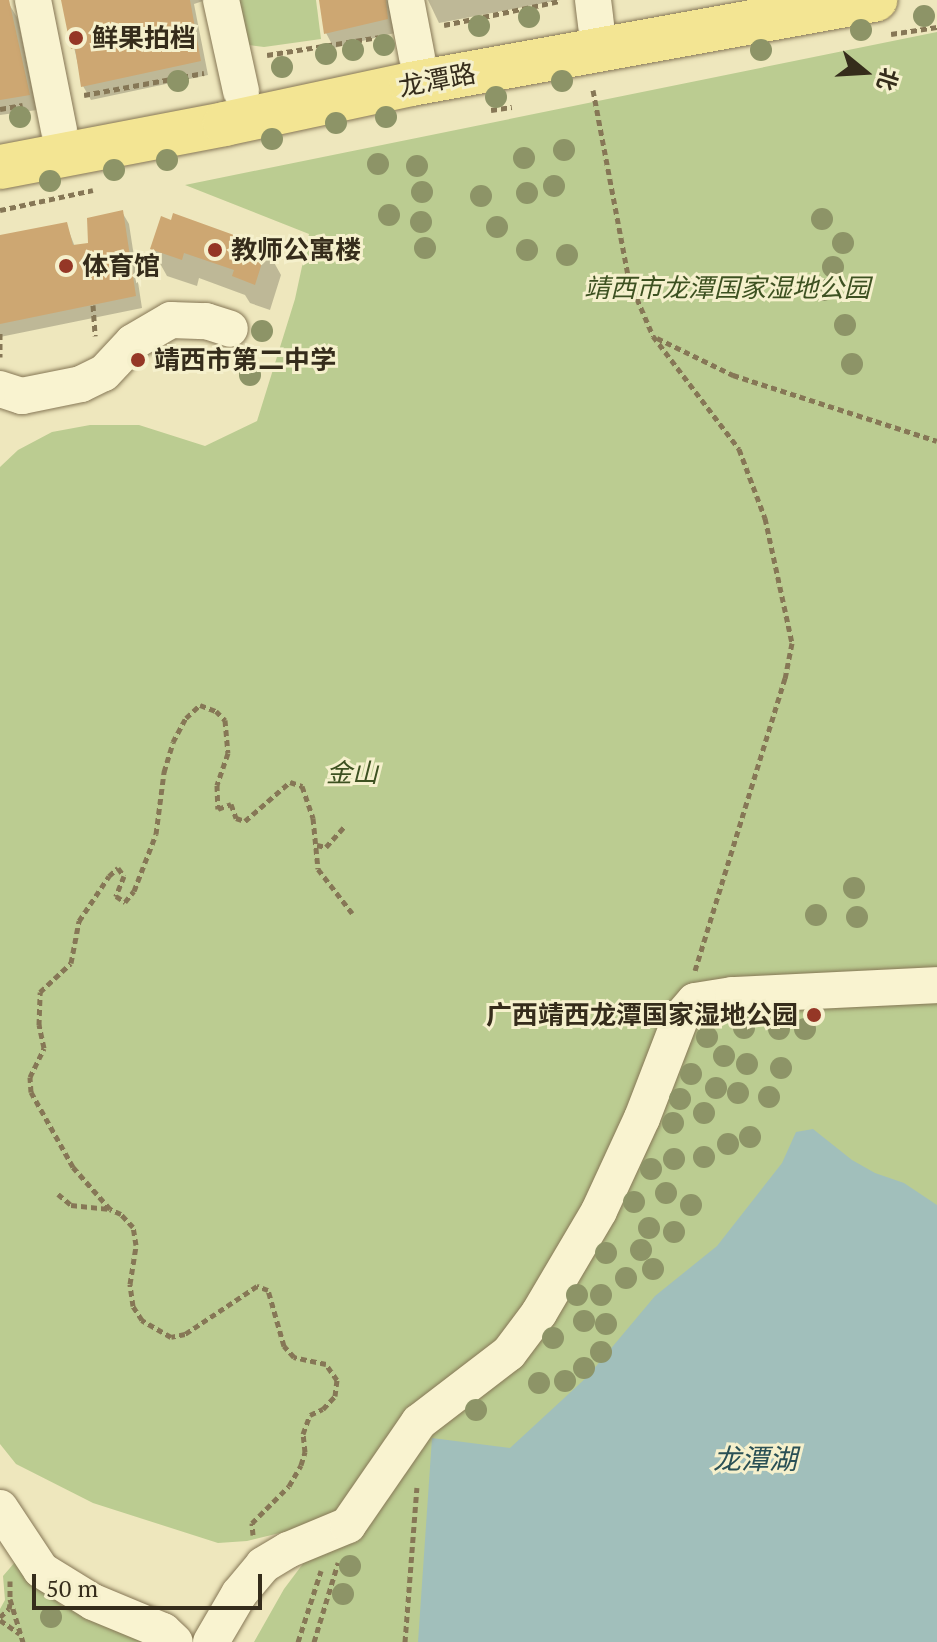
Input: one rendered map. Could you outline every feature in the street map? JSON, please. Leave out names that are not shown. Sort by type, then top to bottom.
[{"type":"main road","name":"龙潭路","points":[[0,142],[56,116],[237,76],[411,29],[585,9],[741,0]]},
{"type":"main road","name":"龙潭路","points":[[0,167],[411,84],[876,18]]},
{"type":"street","points":[[33,0],[56,116]]},
{"type":"street","points":[[221,0],[237,76]]},
{"type":"street","points":[[0,389],[22,396],[81,384],[104,373],[133,342],[171,320],[206,321],[230,329]]},
{"type":"street","points":[[211,1642],[239,1594],[263,1565],[348,1525],[412,1430],[509,1353],[539,1313],[606,1197],[654,1090],[681,1017],[695,1001],[733,995],[937,985]]},
{"type":"street","points":[[0,1508],[31,1558],[61,1584],[93,1602],[163,1631],[175,1642]]},
{"type":"path","points":[[56,116],[203,73],[237,76],[411,29],[585,9]]},
{"type":"path","points":[[876,18],[937,27]]},
{"type":"path","points":[[577,94],[607,88]]},
{"type":"path","points":[[593,90],[629,280],[653,336],[739,449],[765,518],[792,643],[785,678],[695,965],[695,1001]]},
{"type":"path","points":[[485,111],[516,106]]},
{"type":"path","points":[[0,210],[106,187]]},
{"type":"path","points":[[93,305],[96,341]]},
{"type":"path","points":[[0,333],[1,353]]},
{"type":"path","points":[[653,336],[733,375],[937,441]]},
{"type":"path","points":[[110,1209],[61,1151],[50,1121],[31,1092],[30,1077],[44,1048],[39,1025],[40,992],[71,963],[79,921],[109,876],[118,868],[124,876],[116,896],[125,902],[134,891],[156,834],[164,772],[173,742],[186,718],[200,705],[216,711],[225,720],[228,753],[217,785],[218,809],[231,804],[236,818],[245,821],[290,782],[302,786],[313,818],[318,869],[352,913]]},
{"type":"path","points":[[317,845],[326,847],[344,827]]},
{"type":"path","points":[[58,1194],[71,1205],[110,1209],[121,1214],[133,1227],[136,1245],[130,1284],[133,1306],[149,1325],[171,1337],[185,1334],[257,1286],[268,1290],[284,1346],[294,1357],[326,1364],[337,1380],[335,1396],[323,1409],[310,1415],[303,1434],[305,1452],[289,1486],[252,1523],[250,1530],[263,1565]]},
{"type":"path","points":[[405,1642],[417,1477],[412,1430]]},
{"type":"path","points":[[298,1642],[330,1534]]},
{"type":"path","points":[[314,1642],[337,1569],[330,1534]]},
{"type":"path","points":[[20,1635],[0,1619],[9,1609],[12,1575],[31,1558]]},
{"type":"path","points":[[10,1599],[23,1642]]},
{"type":"green space","points":[[237,0],[316,0],[321,39],[264,47],[249,45]]},
{"type":"green space","points":[[937,32],[937,1642],[254,1642],[284,1589],[347,1505],[317,1524],[247,1541],[218,1543],[93,1503],[16,1464],[0,1444],[0,467],[18,450],[52,432],[90,425],[139,425],[205,446],[257,421],[295,299],[309,234],[185,185]]},
{"type":"green space","points":[[16,1561],[62,1606],[181,1642],[0,1642],[0,1609],[5,1600],[3,1576]]},
{"type":"water","name":"龙潭湖","points":[[813,1129],[852,1160],[875,1173],[904,1183],[937,1205],[937,1642],[418,1642],[432,1438],[510,1448],[587,1377],[655,1296],[717,1246],[782,1163],[796,1132]]},
{"type":"building","points":[[0,0],[9,0],[30,95],[0,100]]},
{"type":"building","points":[[61,0],[190,0],[201,61],[81,87],[75,48],[71,49]]},
{"type":"building","points":[[319,0],[386,0],[388,19],[324,34]]},
{"type":"building","name":"体育馆","points":[[123,210],[136,296],[0,324],[0,235],[67,222],[73,245],[88,243],[87,218]]},
{"type":"building","name":"教师公寓楼","points":[[173,213],[267,247],[255,285],[232,276],[234,270],[184,253],[182,260],[150,249],[161,216],[171,220]]},
{"type":"place","name":"鲜果拍档","points":[[76,38]]},
{"type":"place","name":"教师公寓楼","points":[[215,250]]},
{"type":"place","name":"体育馆","points":[[66,266]]},
{"type":"place","name":"靖西市第二中学","points":[[138,360]]},
{"type":"place","name":"广西靖西龙潭国家湿地公园","points":[[814,1015]]},
{"type":"park label","name":"靖西市龙潭国家湿地公园","points":[[727,288]]},
{"type":"park label","name":"金山","points":[[352,773]]}]
